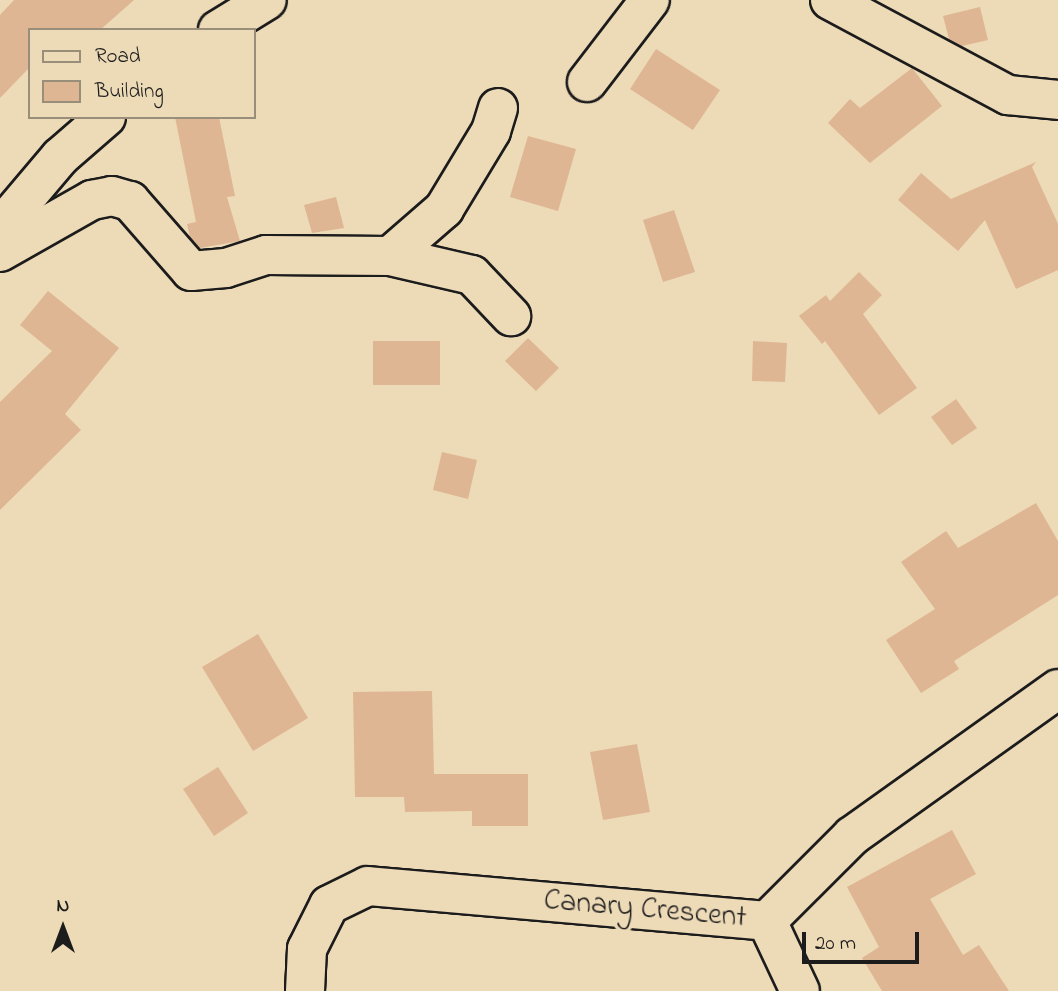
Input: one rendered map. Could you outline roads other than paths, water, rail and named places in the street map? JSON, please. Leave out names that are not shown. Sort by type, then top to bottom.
[{"type":"street","points":[[221,28],[267,0]]},
{"type":"street","points":[[587,82],[650,0]]},
{"type":"street","points":[[830,0],[1008,95],[1058,100]]},
{"type":"street","points":[[390,256],[444,209],[491,131],[498,108]]},
{"type":"street","points":[[0,228],[60,157],[104,119]]},
{"type":"street","points":[[0,252],[92,200],[112,196],[130,201],[191,271],[226,268],[266,255],[390,256],[472,275],[511,316]]},
{"type":"street","name":"Canary Crescent","points":[[305,991],[307,949],[329,905],[368,886],[767,921],[852,836],[1058,689]]},
{"type":"street","points":[[767,921],[800,991]]}]
